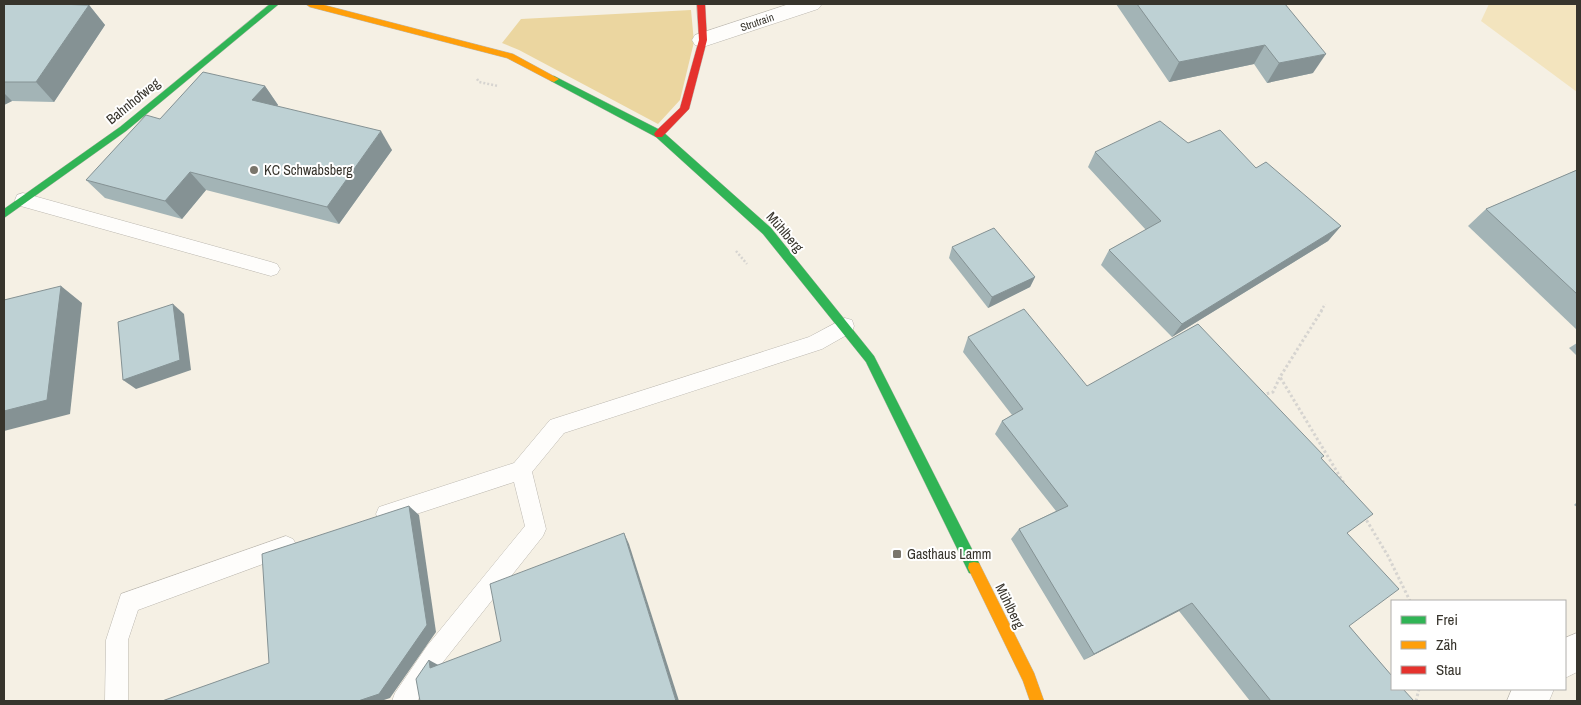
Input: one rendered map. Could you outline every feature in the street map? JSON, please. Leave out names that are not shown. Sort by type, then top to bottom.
[{"type":"street","name":"Bahnhofweg","points":[[4,214],[123,130],[275,4]]},
{"type":"street","name":"Mühlberg","points":[[310,4],[510,56],[659,134],[767,231],[870,359],[1029,678],[1037,701]]},
{"type":"street","points":[[659,134],[684,108],[704,40],[701,4]]},
{"type":"street","name":"Strutrain","points":[[704,40],[811,4]]},
{"type":"street","points":[[1566,660],[1577,649]]},
{"type":"street","points":[[1524,701],[1536,690]]},
{"type":"lane","points":[[23,200],[271,269]]},
{"type":"lane","points":[[369,520],[521,470],[556,426],[815,344],[844,326]]},
{"type":"lane","points":[[403,701],[435,654],[536,529],[521,470]]},
{"type":"lane","points":[[116,701],[117,640],[129,602],[303,541]]},
{"type":"path","points":[[474,75],[479,82],[506,88]]},
{"type":"path","points":[[734,249],[753,271]]},
{"type":"path","points":[[1259,396],[1274,392],[1280,377],[1325,304]]},
{"type":"path","points":[[1280,377],[1348,490]]},
{"type":"path","points":[[1363,515],[1388,556],[1410,600]]},
{"type":"shaded area","points":[[1489,4],[1577,4],[1577,92],[1481,21]]},
{"type":"shaded area","points":[[691,10],[694,42],[680,100],[658,124],[519,50],[502,43],[521,19]]},
{"type":"building","points":[[4,4],[89,5],[36,82],[4,82]]},
{"type":"building","points":[[1137,4],[1285,4],[1326,54],[1279,63],[1265,45],[1179,62]]},
{"type":"building","name":"KC Schwabsberg","points":[[203,72],[265,86],[252,100],[381,131],[327,207],[190,172],[165,201],[86,180],[146,115],[160,119]]},
{"type":"building","points":[[1160,121],[1188,143],[1220,130],[1256,168],[1266,162],[1341,226],[1182,324],[1109,250],[1161,221],[1095,152]]},
{"type":"building","points":[[1577,170],[1577,294],[1486,209]]},
{"type":"building","points":[[994,228],[1035,277],[992,297],[952,247]]},
{"type":"building","points":[[61,286],[47,400],[4,411],[4,300]]},
{"type":"building","points":[[173,304],[180,360],[123,380],[118,322]]},
{"type":"building","points":[[1024,309],[1087,386],[1198,324],[1324,456],[1321,458],[1373,514],[1347,533],[1399,589],[1349,626],[1391,675],[1391,690],[1404,690],[1414,701],[1271,701],[1192,603],[1094,654],[1019,529],[1068,506],[1002,421],[1023,409],[968,337]]},
{"type":"building","points":[[409,506],[427,625],[379,694],[358,701],[162,701],[269,663],[262,554]]},
{"type":"building","points":[[624,533],[676,701],[420,701],[416,679],[429,660],[430,668],[501,641],[490,584]]},
{"type":"traffic: fast","points":[[4,214],[123,129],[275,4]]},
{"type":"traffic: fast","points":[[554,79],[659,134],[767,231],[870,359],[974,568]]},
{"type":"traffic: slow","points":[[310,4],[510,56],[554,79]]},
{"type":"traffic: slow","points":[[974,568],[1029,678],[1037,701]]},
{"type":"traffic: jam","points":[[659,134],[684,109],[703,40],[701,4]]},
{"type":"place","name":"KC Schwabsberg","points":[[254,170]]},
{"type":"place","name":"Gasthaus Lamm","points":[[897,554]]}]
